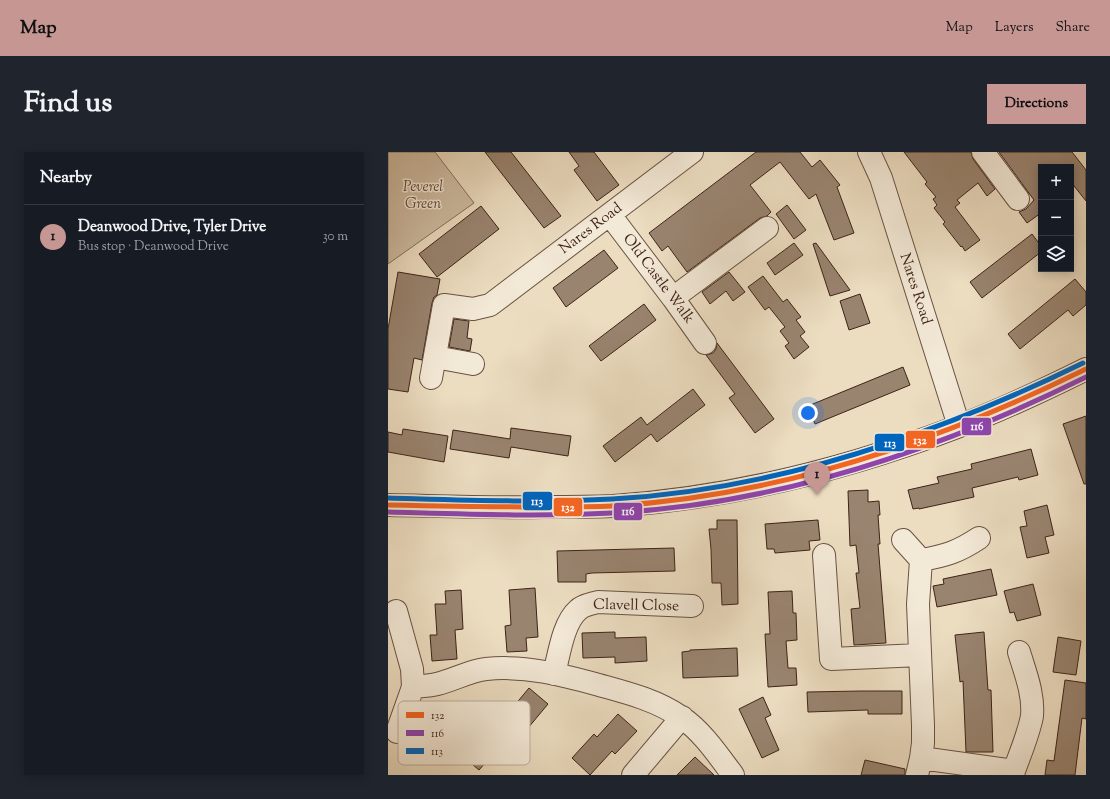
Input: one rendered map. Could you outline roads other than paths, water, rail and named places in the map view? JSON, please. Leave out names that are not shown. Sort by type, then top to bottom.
[{"type":"street","name":"Nares Road","points":[[473,364],[433,368],[444,305],[473,309],[490,304],[692,152]]},
{"type":"street","name":"Nares Road","points":[[869,152],[880,178],[959,426]]},
{"type":"street","points":[[983,152],[1018,199]]},
{"type":"street","name":"Old Castle Walk","points":[[610,215],[705,343]]},
{"type":"street","points":[[673,298],[767,228]]},
{"type":"street","points":[[388,505],[472,508],[598,506],[695,496],[741,489],[805,474],[886,451],[959,426],[1035,394],[1086,368]]},
{"type":"street","points":[[921,560],[952,554],[979,538]]},
{"type":"street","points":[[903,540],[921,560],[918,604],[923,743],[919,766],[1014,771],[1032,716],[1032,704],[1029,689],[1019,652]]},
{"type":"street","points":[[824,555],[831,658],[920,655]]},
{"type":"street","name":"Clavell Close","points":[[554,674],[566,628],[578,610],[586,605],[598,602],[692,606]]},
{"type":"street","points":[[396,611],[412,669],[413,687],[408,701]]},
{"type":"street","points":[[413,687],[436,685],[485,669],[526,669],[554,674],[648,699],[682,717],[703,736],[733,775]]},
{"type":"street","points":[[633,775],[682,717]]},
{"type":"place","name":"Deanwood Drive, Tyler Drive","points":[[817,495]]},
{"type":"park label","name":"Peverel Green","points":[[423,196]]}]
